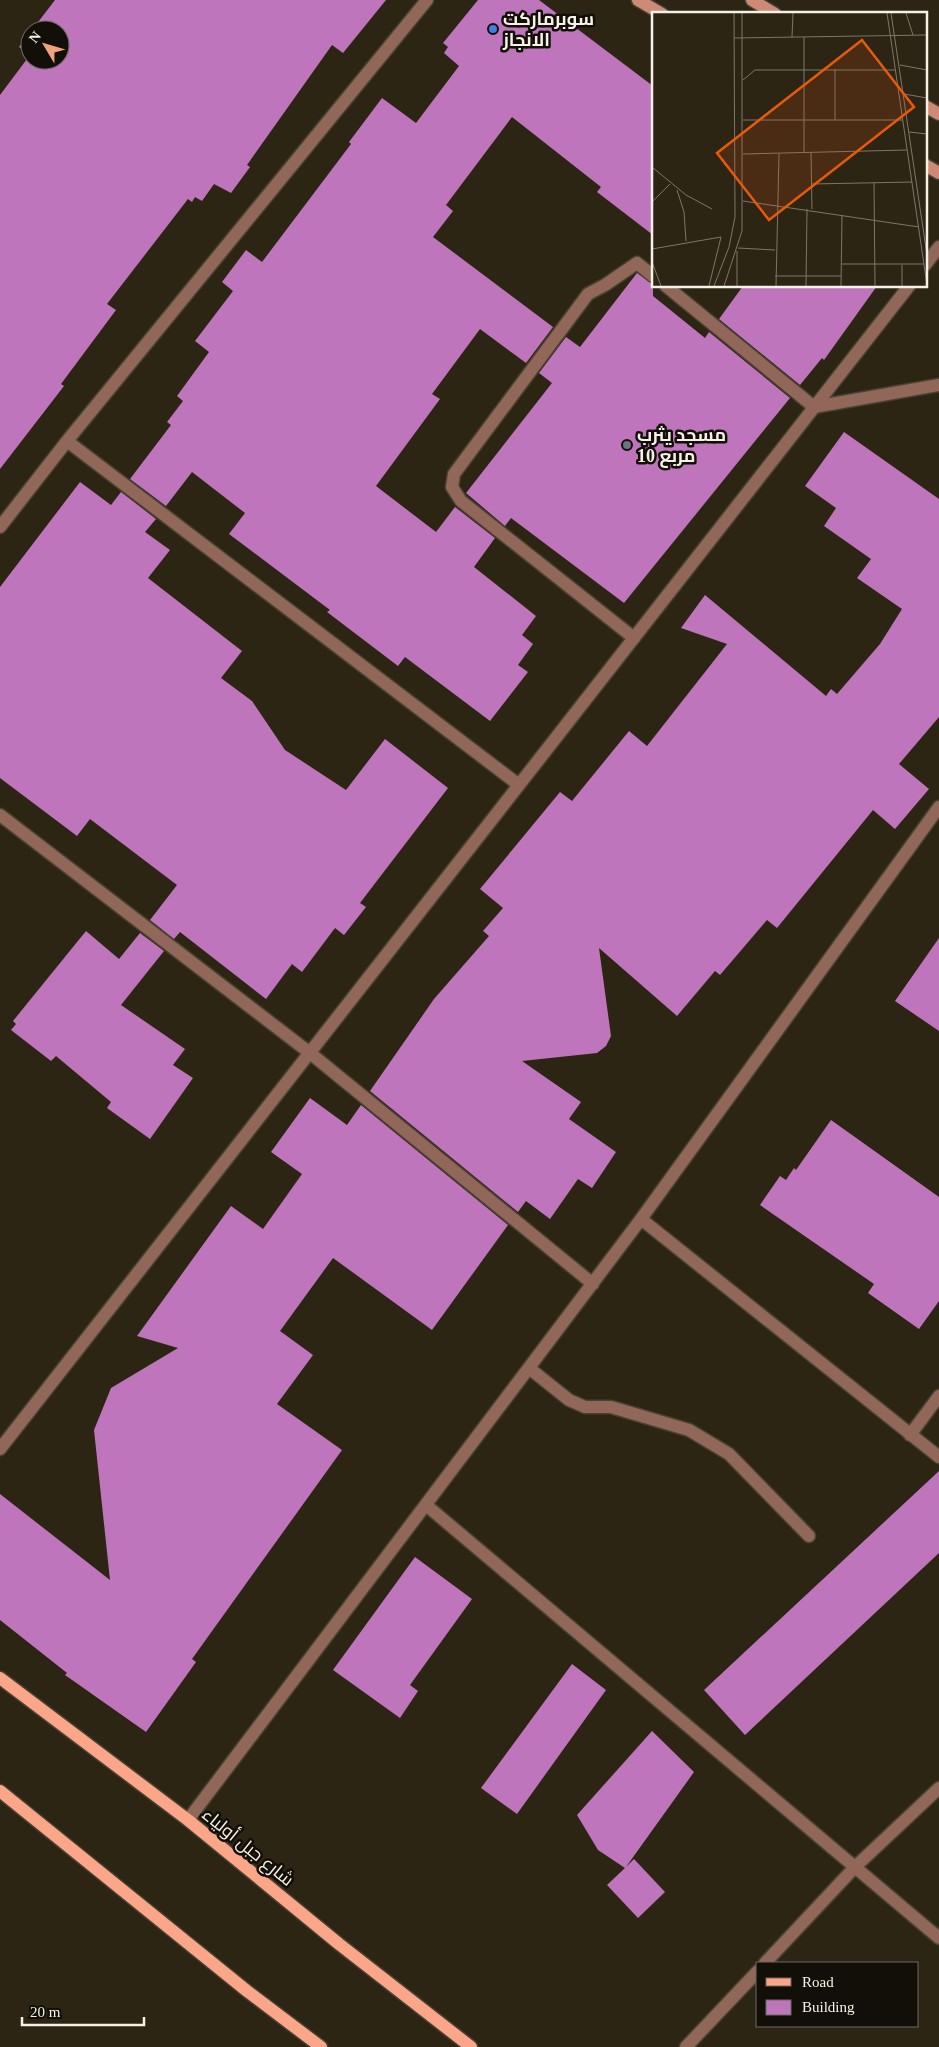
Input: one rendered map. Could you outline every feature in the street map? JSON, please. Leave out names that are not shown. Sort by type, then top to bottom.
[{"type":"main road","name":"شارع جبل أولياء","points":[[0,1678],[188,1820],[339,1944],[471,2047]]},
{"type":"main road","points":[[0,1791],[239,1985],[322,2047]]},
{"type":"street","points":[[0,527],[67,441],[427,0]]},
{"type":"street","points":[[638,0],[659,12]]},
{"type":"street","points":[[757,1],[772,12]]},
{"type":"street","points":[[926,107],[939,114]]},
{"type":"street","points":[[926,166],[939,172]]},
{"type":"street","points":[[926,264],[939,247]]},
{"type":"street","points":[[634,638],[461,501],[452,487],[454,474],[588,294],[606,285],[637,263],[652,275]]},
{"type":"street","points":[[668,288],[814,407],[939,385]]},
{"type":"street","points":[[0,1449],[907,288]]},
{"type":"street","points":[[67,441],[519,785]]},
{"type":"street","points":[[188,1820],[593,1284],[939,807]]},
{"type":"street","points":[[0,815],[310,1054],[593,1284]]},
{"type":"street","points":[[641,1219],[910,1436],[939,1457]]},
{"type":"street","points":[[529,1368],[569,1400],[585,1407],[611,1407],[689,1430],[729,1454],[809,1536]]},
{"type":"street","points":[[910,1436],[939,1396]]},
{"type":"street","points":[[426,1505],[939,1938]]},
{"type":"street","points":[[766,1962],[856,1867],[939,1788]]},
{"type":"street","points":[[686,2047],[756,1973]]},
{"type":"building","points":[[55,0],[386,0],[343,53],[332,45],[247,165],[250,167],[231,193],[214,184],[202,201],[195,197],[192,202],[188,199],[107,304],[116,310],[61,384],[64,386],[0,469],[0,95],[20,68],[20,70],[70,70],[70,20],[40,20]]},
{"type":"building","points":[[478,0],[539,0],[652,85],[652,234],[597,192],[601,187],[512,117],[446,205],[453,211],[433,237],[553,327],[526,363],[480,329],[432,394],[440,399],[376,486],[436,532],[455,507],[495,538],[474,567],[536,616],[522,635],[533,644],[518,665],[528,672],[490,721],[405,657],[398,666],[327,612],[330,610],[229,534],[245,513],[192,472],[166,506],[130,479],[171,425],[167,422],[183,401],[177,396],[209,352],[195,341],[233,291],[222,282],[246,250],[262,262],[351,144],[349,142],[382,98],[416,123],[459,66],[444,53],[448,47],[443,43]]},
{"type":"building","name":"مسجد يثرب مربع 10","points":[[637,273],[652,283],[653,296],[705,338],[709,332],[790,398],[624,603],[511,518],[505,526],[466,493],[552,383],[539,373],[566,337],[580,347]]},
{"type":"building","points":[[742,288],[876,288],[824,360],[822,358],[800,385],[719,319]]},
{"type":"building","points":[[844,432],[939,499],[939,717],[899,764],[929,789],[895,829],[873,810],[777,928],[767,920],[720,975],[715,971],[677,1016],[599,948],[611,1036],[606,1046],[597,1053],[522,1061],[581,1102],[569,1119],[616,1152],[592,1188],[578,1179],[550,1219],[526,1201],[518,1212],[370,1091],[434,999],[489,936],[483,931],[503,908],[480,889],[560,792],[572,801],[629,731],[647,746],[727,644],[681,628],[705,595],[826,696],[831,689],[837,694],[880,644],[902,609],[857,578],[871,559],[824,526],[836,508],[805,486]]},
{"type":"building","points":[[80,482],[111,505],[121,492],[156,519],[145,532],[170,550],[148,578],[242,651],[221,678],[252,701],[285,750],[346,790],[385,739],[448,788],[360,903],[366,907],[344,935],[335,928],[302,972],[292,964],[266,999],[180,932],[174,939],[150,920],[177,885],[90,819],[77,836],[0,778],[0,587]]},
{"type":"building","points":[[86,931],[119,959],[140,933],[164,951],[121,1005],[185,1049],[173,1065],[193,1078],[150,1139],[107,1108],[111,1102],[56,1056],[51,1061],[11,1030],[16,1024],[13,1021]]},
{"type":"building","points":[[939,938],[939,1031],[895,1001]]},
{"type":"building","points":[[310,1098],[347,1125],[361,1105],[508,1225],[432,1330],[333,1258],[280,1331],[313,1355],[277,1404],[342,1450],[192,1659],[196,1662],[146,1732],[65,1675],[67,1673],[0,1620],[0,1494],[110,1580],[94,1430],[111,1388],[178,1348],[137,1336],[231,1206],[263,1229],[302,1174],[271,1152]]},
{"type":"building","points":[[831,1120],[939,1197],[939,1301],[919,1329],[868,1293],[874,1284],[760,1205],[780,1176],[786,1180],[794,1168],[796,1170]]},
{"type":"building","points":[[939,1471],[939,1553],[745,1735],[704,1690]]},
{"type":"building","points":[[415,1557],[472,1599],[410,1685],[418,1691],[400,1718],[333,1670]]},
{"type":"building","points":[[572,1664],[606,1690],[517,1814],[481,1788]]},
{"type":"building","points":[[652,1731],[694,1772],[626,1867],[634,1859],[665,1892],[638,1918],[607,1885],[625,1868],[598,1850],[577,1815]]},
{"type":"place","name":"سوبرماركت الانجاز","points":[[493,29]]},
{"type":"place","name":"مسجد يثرب مربع 10","points":[[627,445]]}]
